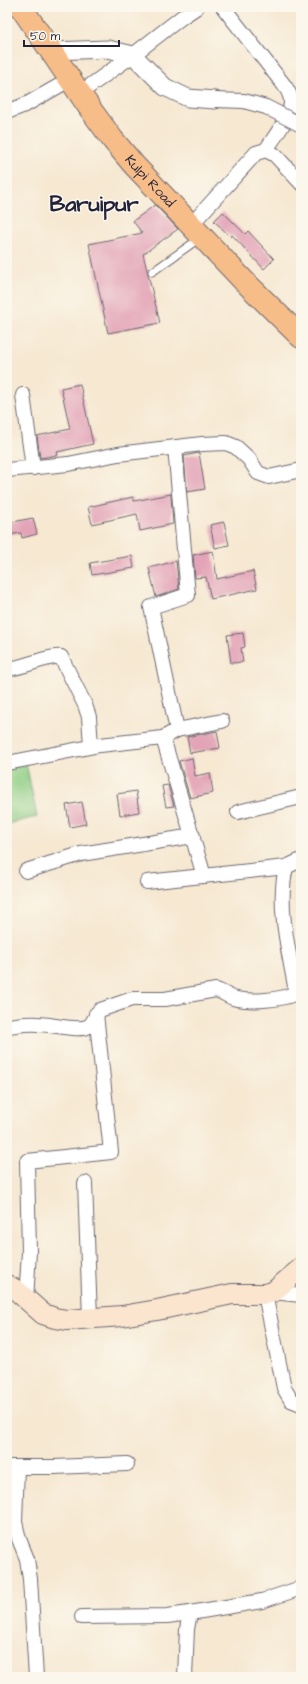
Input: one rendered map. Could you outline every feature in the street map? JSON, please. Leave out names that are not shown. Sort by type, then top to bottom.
[{"type":"main road","name":"Kulpi Road","points":[[21,7],[113,140],[134,165],[301,337]]},
{"type":"main road","points":[[7,1285],[16,1290],[43,1314],[54,1318],[67,1320],[157,1310],[232,1294],[269,1293],[301,1268]]},
{"type":"street","points":[[7,112],[76,86],[133,55],[197,7]]},
{"type":"street","points":[[199,232],[256,153],[266,150],[288,116],[291,105],[290,96],[284,85],[223,7]]},
{"type":"street","points":[[51,50],[108,49],[133,55],[165,87],[188,98],[244,101],[266,107],[301,125]]},
{"type":"street","points":[[266,150],[275,155],[301,183]]},
{"type":"street","points":[[23,395],[33,468]]},
{"type":"street","points":[[7,470],[68,464],[118,454],[226,443],[236,447],[249,459],[258,473],[269,477],[301,470]]},
{"type":"street","points":[[175,447],[188,595],[151,607],[177,730]]},
{"type":"street","points":[[7,669],[27,666],[55,656],[61,657],[85,705],[89,717],[91,746]]},
{"type":"street","points":[[7,763],[91,746],[163,738],[177,730],[222,721]]},
{"type":"street","points":[[163,738],[204,876]]},
{"type":"street","points":[[238,812],[301,797]]},
{"type":"street","points":[[26,871],[81,854],[192,836]]},
{"type":"street","points":[[147,882],[286,867],[301,860]]},
{"type":"street","points":[[7,1026],[37,1023],[83,1028],[91,1025],[96,1014],[100,1010],[132,998],[165,998],[216,990],[223,991],[236,999],[242,1000],[298,997],[286,936],[283,907],[284,877],[286,867]]},
{"type":"street","points":[[26,1300],[29,1252],[28,1161],[111,1152],[96,1014]]},
{"type":"street","points":[[85,1183],[90,1318]]},
{"type":"street","points":[[301,1295],[269,1293],[284,1388],[291,1400],[301,1404]]},
{"type":"street","points":[[36,1677],[28,1559],[19,1539],[15,1522],[12,1467],[126,1464]]},
{"type":"street","points":[[82,1617],[167,1616],[190,1613],[262,1601],[301,1588]]},
{"type":"street","points":[[185,1677],[187,1629],[190,1613]]},
{"type":"lane","points":[[152,272],[199,232]]},
{"type":"green space","points":[[26,763],[37,817],[7,824],[7,767]]},
{"type":"building","points":[[155,205],[178,229],[143,254],[160,323],[108,333],[89,244],[142,233],[133,221]]},
{"type":"building","points":[[223,212],[245,234],[248,231],[274,259],[264,269],[232,235],[231,237],[214,221]]},
{"type":"building","points":[[80,384],[93,444],[57,452],[58,455],[40,458],[37,436],[70,429],[61,388]]},
{"type":"building","points":[[199,453],[205,489],[187,492],[184,456]]},
{"type":"building","points":[[171,494],[173,524],[140,531],[137,514],[92,524],[88,507],[133,497],[134,501]]},
{"type":"building","points":[[33,518],[37,534],[22,538],[21,533],[7,535],[7,523]]},
{"type":"building","points":[[224,522],[229,545],[215,548],[210,525]]},
{"type":"building","points":[[213,551],[217,579],[253,571],[257,589],[211,599],[206,577],[195,578],[193,555]]},
{"type":"building","points":[[132,556],[134,568],[92,575],[90,563]]},
{"type":"building","points":[[176,561],[179,589],[156,597],[149,568]]},
{"type":"building","points":[[243,633],[245,647],[241,648],[243,662],[231,663],[227,635]]},
{"type":"building","points":[[217,731],[220,748],[190,753],[187,737]]},
{"type":"building","points":[[192,758],[195,776],[210,773],[213,793],[190,798],[179,761]]},
{"type":"building","points":[[168,785],[174,806],[166,807],[162,786]]},
{"type":"building","points":[[136,791],[139,812],[120,815],[117,794]]},
{"type":"building","points":[[82,802],[86,824],[70,827],[66,805]]},
{"type":"district","name":"Baruipur","points":[[94,204]]}]
